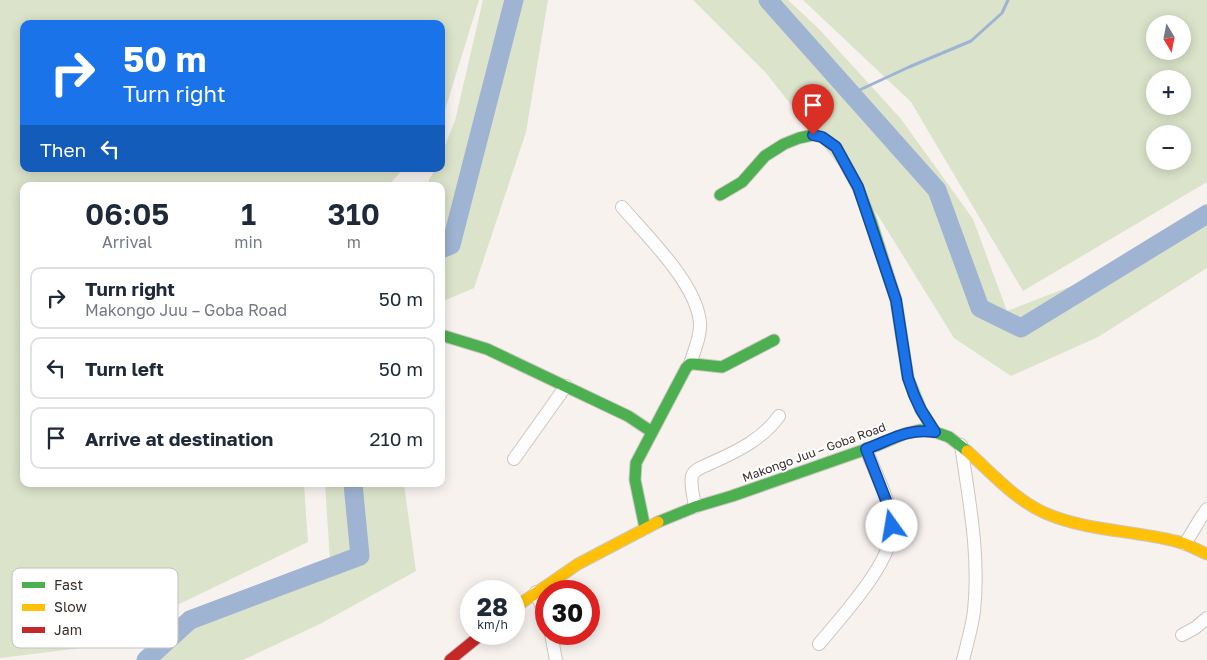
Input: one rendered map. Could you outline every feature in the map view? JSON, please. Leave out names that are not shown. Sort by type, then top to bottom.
[{"type":"street","points":[[720,195],[742,182],[765,156],[784,144],[813,135],[822,137],[836,147],[858,187],[871,221],[896,300],[908,378],[921,410],[935,432]]},
{"type":"street","points":[[622,207],[689,288],[699,316],[700,325],[698,339],[690,364],[686,368],[636,463],[635,480],[645,528]]},
{"type":"street","points":[[445,336],[487,349],[628,416],[652,432]]},
{"type":"street","points":[[690,364],[696,363],[713,368],[722,367],[774,340]]},
{"type":"street","points":[[514,458],[566,386]]},
{"type":"street","points":[[694,507],[692,478],[695,471],[736,451],[759,436],[771,426],[778,416]]},
{"type":"street","name":"Makongo Juu – Goba Road","points":[[554,580],[578,564],[645,528],[694,507],[732,496],[920,430],[935,432],[949,437],[961,445],[1023,500],[1043,512],[1061,519],[1095,527],[1177,540],[1207,554]]},
{"type":"street","points":[[961,445],[975,551],[974,612],[963,660]]},
{"type":"street","points":[[820,644],[866,586],[892,540],[889,508],[866,449]]},
{"type":"street","points":[[1185,544],[1207,509]]},
{"type":"street","points":[[1182,635],[1195,628],[1207,618]]},
{"type":"street","points":[[450,660],[468,645]]},
{"type":"street","points":[[553,645],[556,660]]},
{"type":"green space","points":[[0,0],[479,0],[445,110],[445,20],[20,20],[20,172],[400,172],[392,182],[20,182],[20,487],[304,487],[308,542],[178,605],[178,568],[12,568],[12,648],[82,648],[0,658]]},
{"type":"green space","points":[[483,0],[548,0],[526,132],[474,288],[445,300],[445,182],[428,182],[433,172],[445,172],[445,145],[455,121]]},
{"type":"green space","points":[[693,0],[788,0],[819,29],[901,119],[973,219],[1007,311],[1118,268],[1207,205],[1207,268],[1098,337],[1011,376],[954,338],[879,217],[766,73]]},
{"type":"green space","points":[[803,0],[1207,0],[1207,182],[1023,291],[911,102]]},
{"type":"green space","points":[[325,487],[404,487],[416,571],[320,624],[243,660],[143,660],[158,648],[178,648],[178,631],[209,606],[330,560]]},
{"type":"waterway","points":[[445,247],[451,245],[514,0]]},
{"type":"waterway","points":[[768,0],[937,190],[980,308],[1021,328],[1207,214]]},
{"type":"waterway","points":[[851,94],[971,41],[1002,13],[1008,0]]},
{"type":"waterway","points":[[178,631],[190,620],[360,556],[353,487]]},
{"type":"waterway","points":[[146,660],[159,648]]},
{"type":"traffic: fast","points":[[720,195],[742,182],[765,156],[784,144],[813,135],[822,137],[836,147],[858,187],[871,221],[896,300],[908,378],[921,410],[935,432]]},
{"type":"traffic: fast","points":[[445,336],[487,349],[628,416],[652,432]]},
{"type":"traffic: fast","points":[[645,528],[635,480],[636,463],[686,368],[690,364],[722,367],[774,340]]},
{"type":"traffic: fast","points":[[658,522],[695,507],[732,496],[878,445],[904,434],[920,430],[935,432],[949,437],[967,451]]},
{"type":"traffic: slow","points":[[967,451],[1013,493],[1045,513],[1093,527],[1179,542],[1207,554]]},
{"type":"traffic: slow","points":[[525,600],[578,564],[658,522]]},
{"type":"traffic: jam","points":[[450,660],[468,645]]},
{"type":"route","points":[[813,135],[822,137],[836,147],[858,187],[896,300],[908,378],[921,410],[935,432],[920,430],[904,434],[866,449],[889,508],[892,526]]}]
